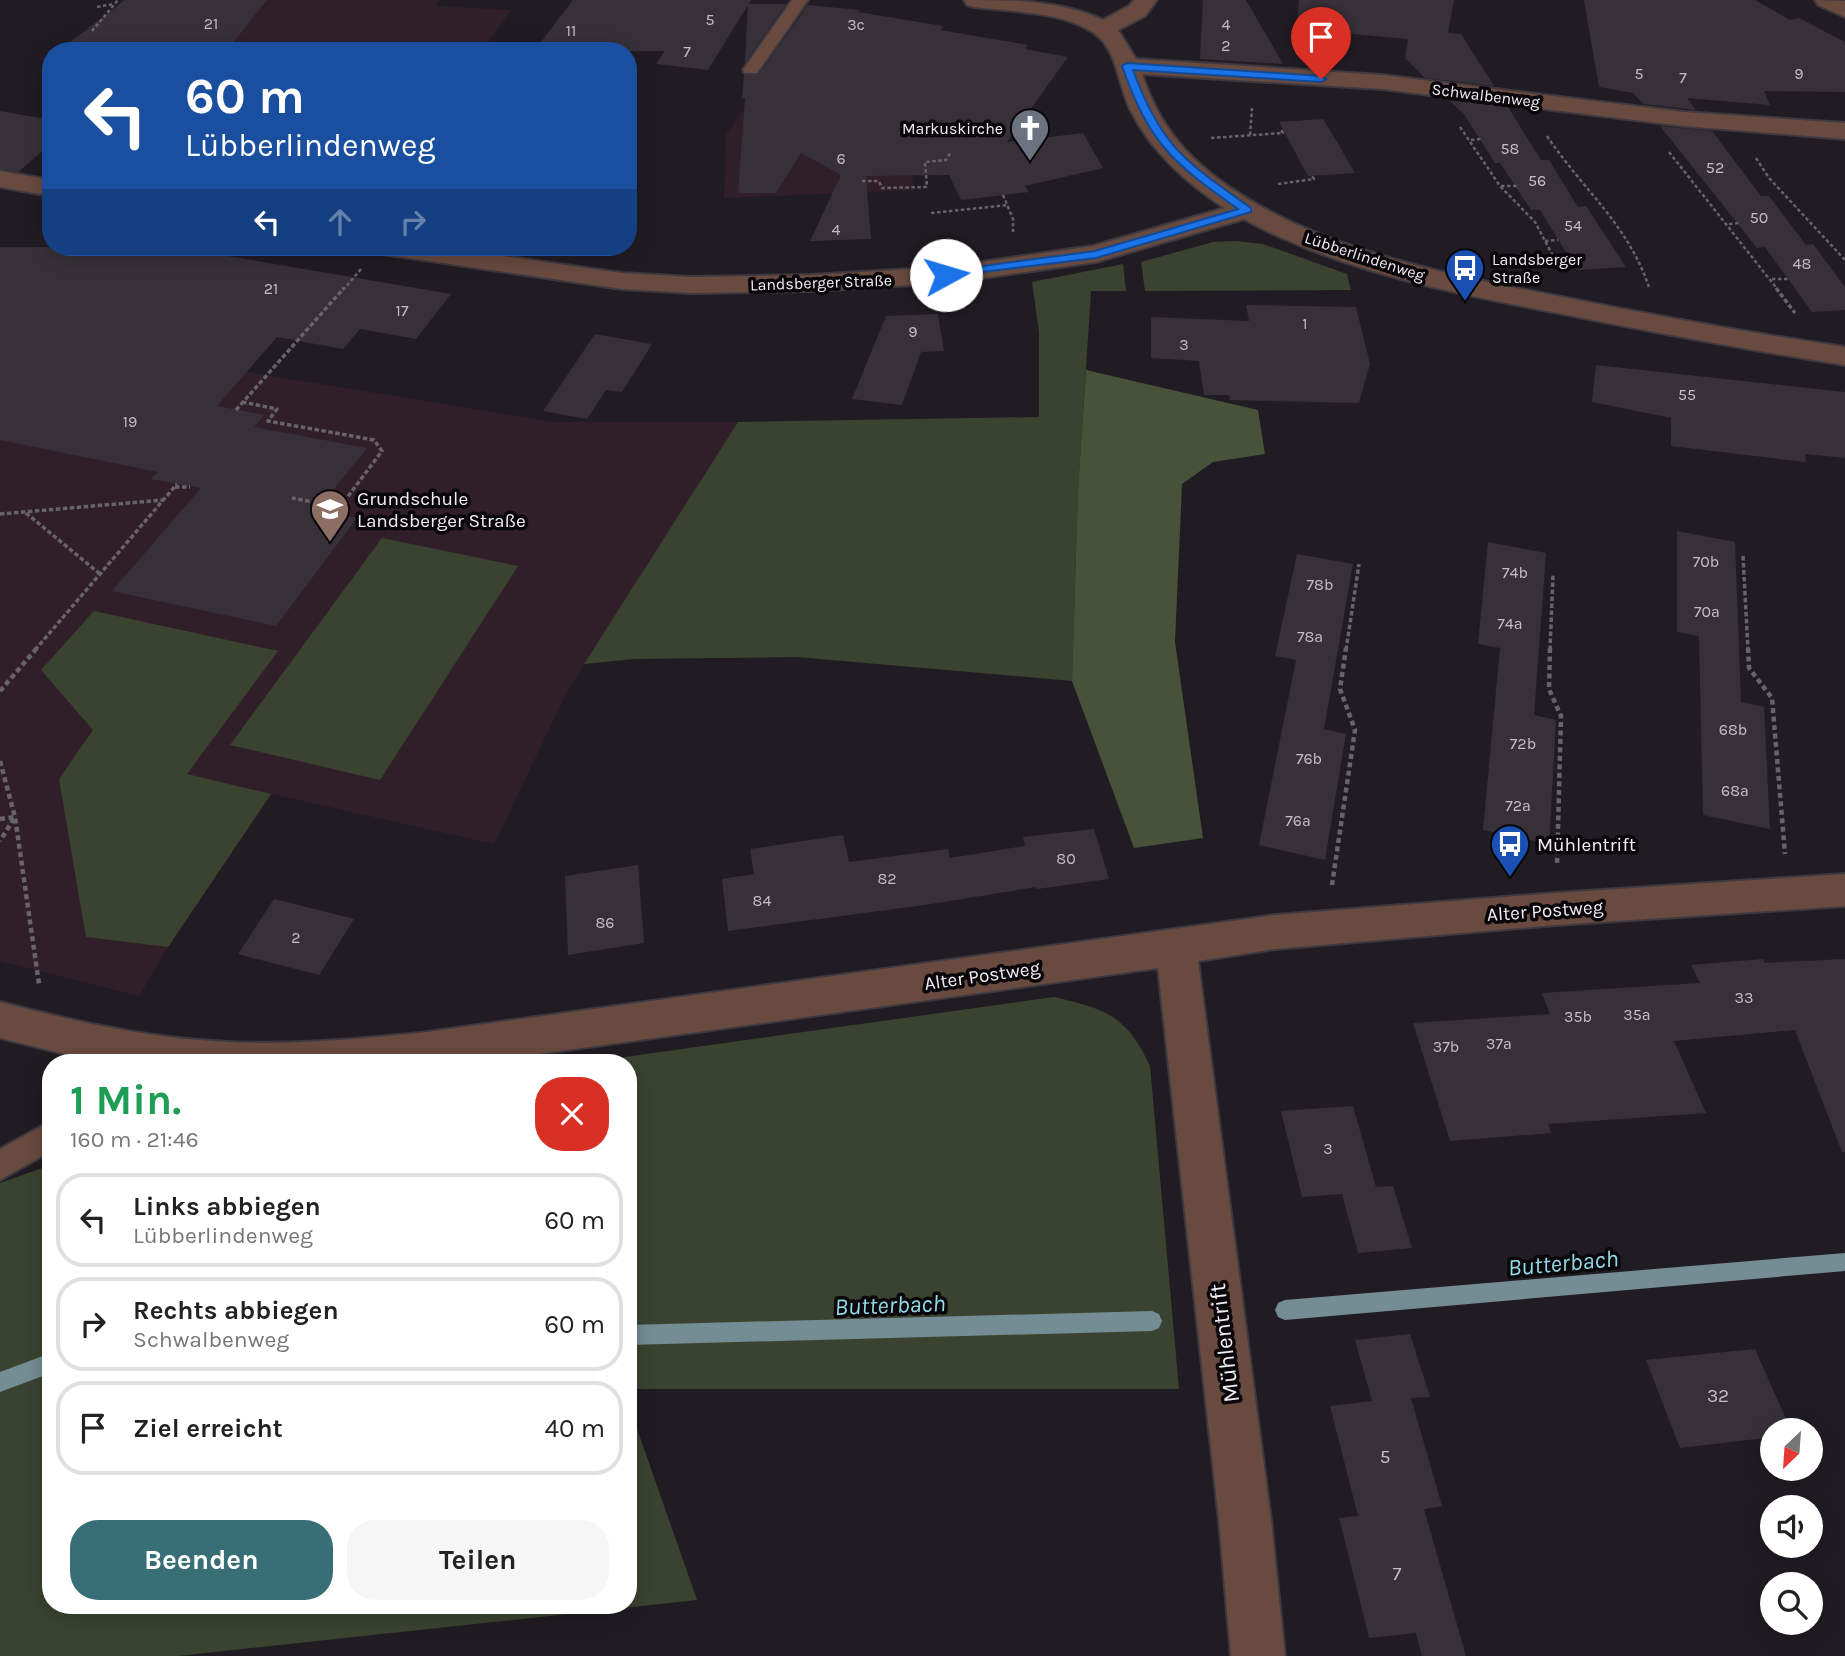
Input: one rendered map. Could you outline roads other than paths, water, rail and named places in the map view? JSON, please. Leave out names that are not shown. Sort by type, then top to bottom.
[{"type":"street","points":[[975,0],[1058,13],[1103,29],[1137,11],[1146,0]]},
{"type":"street","points":[[1826,0],[1845,10]]},
{"type":"street","name":"Lübberlindenweg","points":[[1103,29],[1117,47],[1142,108],[1163,142],[1190,170],[1247,210],[1290,231],[1366,259],[1480,290],[1660,325],[1835,354]]},
{"type":"street","name":"Schwalbenweg","points":[[1127,66],[1382,82],[1632,113],[1845,131]]},
{"type":"street","points":[[0,179],[42,186]]},
{"type":"street","name":"Landsberger Straße","points":[[446,256],[622,281],[692,285],[810,284],[946,275],[1096,254],[1247,210]]},
{"type":"street","name":"Alter Postweg","points":[[398,1054],[1176,948],[1275,932],[1556,909],[1845,890]]},
{"type":"street","name":"Mühlentrift","points":[[1176,948],[1245,1520],[1258,1656]]},
{"type":"street","name":"Alter Postweg","points":[[19,1025],[120,1054]]},
{"type":"lane","points":[[751,69],[800,0]]},
{"type":"lane","points":[[0,1166],[42,1140]]},
{"type":"waterway","name":"Butterbach","points":[[1285,1310],[1845,1262]]},
{"type":"waterway","name":"Butterbach","points":[[637,1335],[1152,1321]]},
{"type":"waterway","name":"Butterbach","points":[[0,1382],[42,1366]]},
{"type":"place","name":"Markuskirche","points":[[1030,162]]},
{"type":"place","name":"Landsberger Straße","points":[[1465,302]]},
{"type":"place","name":"Grundschule Landsberger Straße","points":[[330,543]]},
{"type":"place","name":"Mühlentrift","points":[[1510,878]]}]
